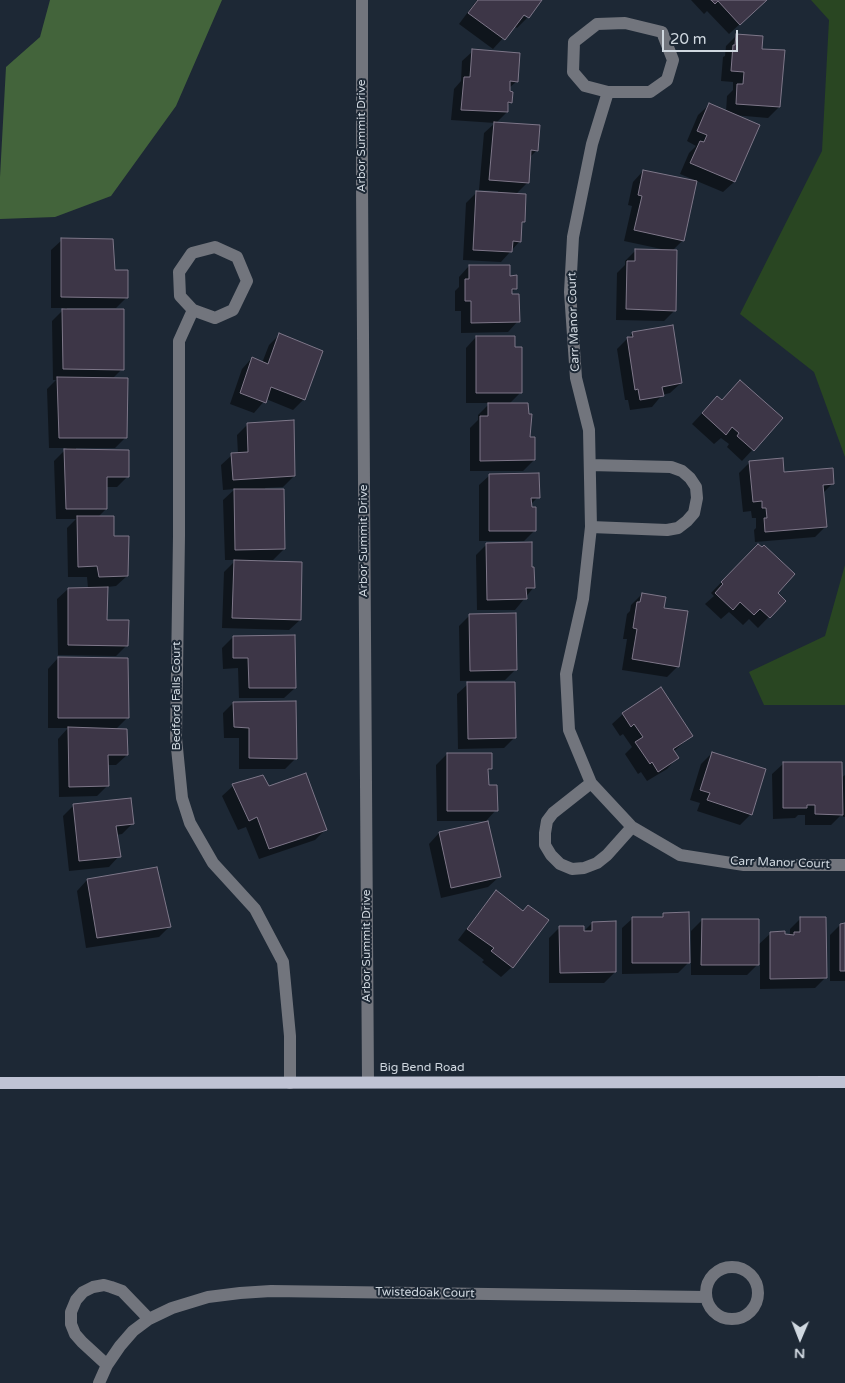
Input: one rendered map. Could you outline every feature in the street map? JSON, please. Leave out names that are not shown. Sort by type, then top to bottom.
[{"type":"main road","name":"Big Bend Road","points":[[0,1083],[845,1082]]},
{"type":"street","name":"Arbor Summit Drive","points":[[362,0],[368,1082]]},
{"type":"street","points":[[625,23],[662,32],[673,60],[667,80],[650,92],[608,92],[585,86],[573,72],[574,42],[597,24],[625,23]]},
{"type":"street","name":"Carr Manor Court","points":[[608,92],[592,144],[573,237],[570,292],[576,378],[589,430],[591,527],[583,599],[566,674],[569,730],[592,783],[632,827],[680,855],[744,865],[845,865]]},
{"type":"street","points":[[216,247],[237,257],[247,281],[233,310],[215,318],[192,310],[180,296],[178,272],[192,253],[216,247]]},
{"type":"street","name":"Bedford Falls Court","points":[[192,310],[179,341],[176,738],[182,798],[190,822],[213,863],[255,909],[283,962],[290,1036],[290,1083]]},
{"type":"street","points":[[590,465],[671,467],[682,470],[696,487],[697,498],[694,513],[678,528],[667,530],[591,527]]},
{"type":"street","points":[[592,783],[553,813],[547,821],[545,845],[551,856],[560,864],[572,868],[584,868],[597,863],[607,855],[632,827]]},
{"type":"street","points":[[732,1266],[744,1269],[751,1274],[756,1282],[758,1291],[756,1304],[751,1311],[744,1317],[735,1320],[722,1318],[714,1313],[708,1306],[706,1297],[705,1288],[708,1280],[723,1268],[732,1266]]},
{"type":"street","points":[[107,1365],[82,1342],[75,1334],[71,1324],[71,1312],[76,1300],[83,1292],[93,1287],[104,1285],[122,1291],[149,1319]]},
{"type":"street","name":"Twistedoak Court","points":[[99,1383],[107,1365],[133,1331],[149,1319],[172,1308],[208,1297],[271,1292],[706,1297]]},
{"type":"green space","points":[[50,0],[222,0],[176,106],[111,196],[55,217],[0,219],[0,177],[6,67],[40,37]]},
{"type":"green space","points":[[811,0],[845,0],[845,457],[814,372],[740,314],[822,151],[829,20]]},
{"type":"green space","points":[[845,565],[845,705],[764,705],[749,672],[825,636]]},
{"type":"building","points":[[478,0],[542,0],[529,18],[524,15],[505,40],[468,13]]},
{"type":"building","points":[[711,0],[767,0],[740,25],[718,1],[715,4]]},
{"type":"building","points":[[736,34],[763,36],[762,49],[785,50],[780,107],[736,104],[737,84],[743,84],[744,72],[731,71]]},
{"type":"building","points":[[472,49],[520,53],[518,82],[510,81],[510,91],[513,92],[512,103],[508,102],[508,112],[461,110],[464,77],[470,77]]},
{"type":"building","points":[[709,103],[760,125],[735,182],[690,163],[700,141],[704,142],[707,135],[697,131]]},
{"type":"building","points":[[494,122],[540,125],[538,151],[531,150],[529,183],[489,180]]},
{"type":"building","points":[[643,170],[697,181],[684,241],[634,230],[642,196],[638,195]]},
{"type":"building","points":[[476,191],[526,194],[525,222],[522,222],[521,242],[513,241],[512,252],[473,250]]},
{"type":"building","points":[[61,238],[113,239],[115,270],[128,270],[128,298],[61,297]]},
{"type":"building","points":[[635,249],[677,250],[676,311],[626,309],[627,261],[635,261]]},
{"type":"building","points":[[469,265],[510,265],[510,276],[517,275],[517,289],[512,289],[512,294],[519,294],[520,322],[471,323],[471,301],[465,301],[465,279],[469,279]]},
{"type":"building","points":[[62,309],[124,309],[124,370],[63,369]]},
{"type":"building","points":[[673,325],[682,383],[662,387],[664,396],[640,400],[638,389],[635,390],[627,337],[633,337],[632,332]]},
{"type":"building","points":[[279,333],[323,351],[305,400],[271,387],[266,403],[240,393],[252,357],[268,364]]},
{"type":"building","points":[[476,336],[515,336],[515,347],[522,347],[522,393],[476,393]]},
{"type":"building","points":[[57,377],[128,378],[127,438],[59,438]]},
{"type":"building","points":[[740,380],[783,418],[754,451],[737,436],[739,433],[732,427],[726,435],[702,413],[717,396],[722,400]]},
{"type":"building","points":[[488,403],[528,403],[529,414],[532,414],[530,437],[535,437],[535,460],[480,461],[480,416],[488,416]]},
{"type":"building","points":[[294,420],[295,476],[233,480],[231,453],[248,452],[247,423]]},
{"type":"building","points":[[64,449],[129,450],[129,477],[107,477],[107,509],[66,509]]},
{"type":"building","points":[[783,458],[784,472],[833,468],[834,484],[823,485],[827,527],[765,532],[764,518],[767,518],[766,508],[762,508],[762,501],[753,502],[749,461]]},
{"type":"building","points":[[539,473],[540,498],[531,498],[532,507],[536,507],[536,531],[489,531],[489,474]]},
{"type":"building","points":[[234,489],[284,489],[285,549],[235,550]]},
{"type":"building","points":[[77,516],[114,516],[114,536],[129,536],[128,576],[99,577],[97,566],[78,567]]},
{"type":"building","points":[[532,542],[532,567],[534,567],[535,588],[526,588],[527,599],[487,600],[486,543]]},
{"type":"building","points":[[758,544],[762,547],[764,545],[795,574],[778,593],[786,601],[770,618],[760,609],[754,615],[740,602],[733,610],[715,593],[723,584],[721,582]]},
{"type":"building","points":[[234,560],[302,562],[301,620],[232,618]]},
{"type":"building","points":[[108,587],[107,620],[129,620],[128,646],[68,645],[68,588]]},
{"type":"building","points":[[642,593],[666,597],[664,608],[688,611],[679,667],[632,659],[637,629],[633,628],[637,602],[640,602]]},
{"type":"building","points":[[516,613],[517,670],[470,671],[469,614]]},
{"type":"building","points":[[295,635],[296,688],[249,688],[248,658],[233,658],[233,636]]},
{"type":"building","points":[[58,657],[128,658],[129,718],[58,718]]},
{"type":"building","points":[[467,682],[515,682],[516,738],[468,739]]},
{"type":"building","points":[[661,687],[693,736],[673,749],[679,758],[658,772],[635,742],[643,737],[634,724],[631,727],[622,713]]},
{"type":"building","points":[[296,701],[297,759],[249,758],[249,728],[234,727],[233,702]]},
{"type":"building","points":[[68,727],[127,729],[128,755],[108,755],[109,786],[69,787]]},
{"type":"building","points":[[712,752],[766,769],[752,815],[707,800],[710,793],[700,790]]},
{"type":"building","points":[[447,753],[492,753],[492,769],[488,769],[489,785],[497,785],[498,811],[447,811]]},
{"type":"building","points":[[783,762],[842,762],[843,815],[815,814],[815,805],[807,805],[807,808],[783,808]]},
{"type":"building","points":[[306,773],[327,830],[269,849],[257,817],[249,821],[232,784],[263,775],[269,786]]},
{"type":"building","points":[[131,798],[134,824],[116,826],[121,857],[79,861],[73,804]]},
{"type":"building","points":[[488,821],[501,877],[451,888],[439,832]]},
{"type":"building","points":[[157,867],[171,927],[97,938],[87,879]]},
{"type":"building","points":[[496,890],[523,911],[528,905],[549,920],[513,968],[491,951],[494,948],[467,929]]},
{"type":"building","points":[[689,912],[690,963],[632,963],[632,917],[663,917],[663,913]]},
{"type":"building","points":[[800,917],[826,917],[827,978],[770,979],[770,932],[785,931],[785,934],[794,935],[794,932],[800,932]]},
{"type":"building","points":[[702,919],[759,919],[759,965],[701,965]]},
{"type":"building","points":[[616,921],[616,972],[560,973],[559,926],[584,926],[584,931],[592,931],[592,922]]},
{"type":"building","points":[[845,923],[845,971],[840,971],[840,924]]}]
